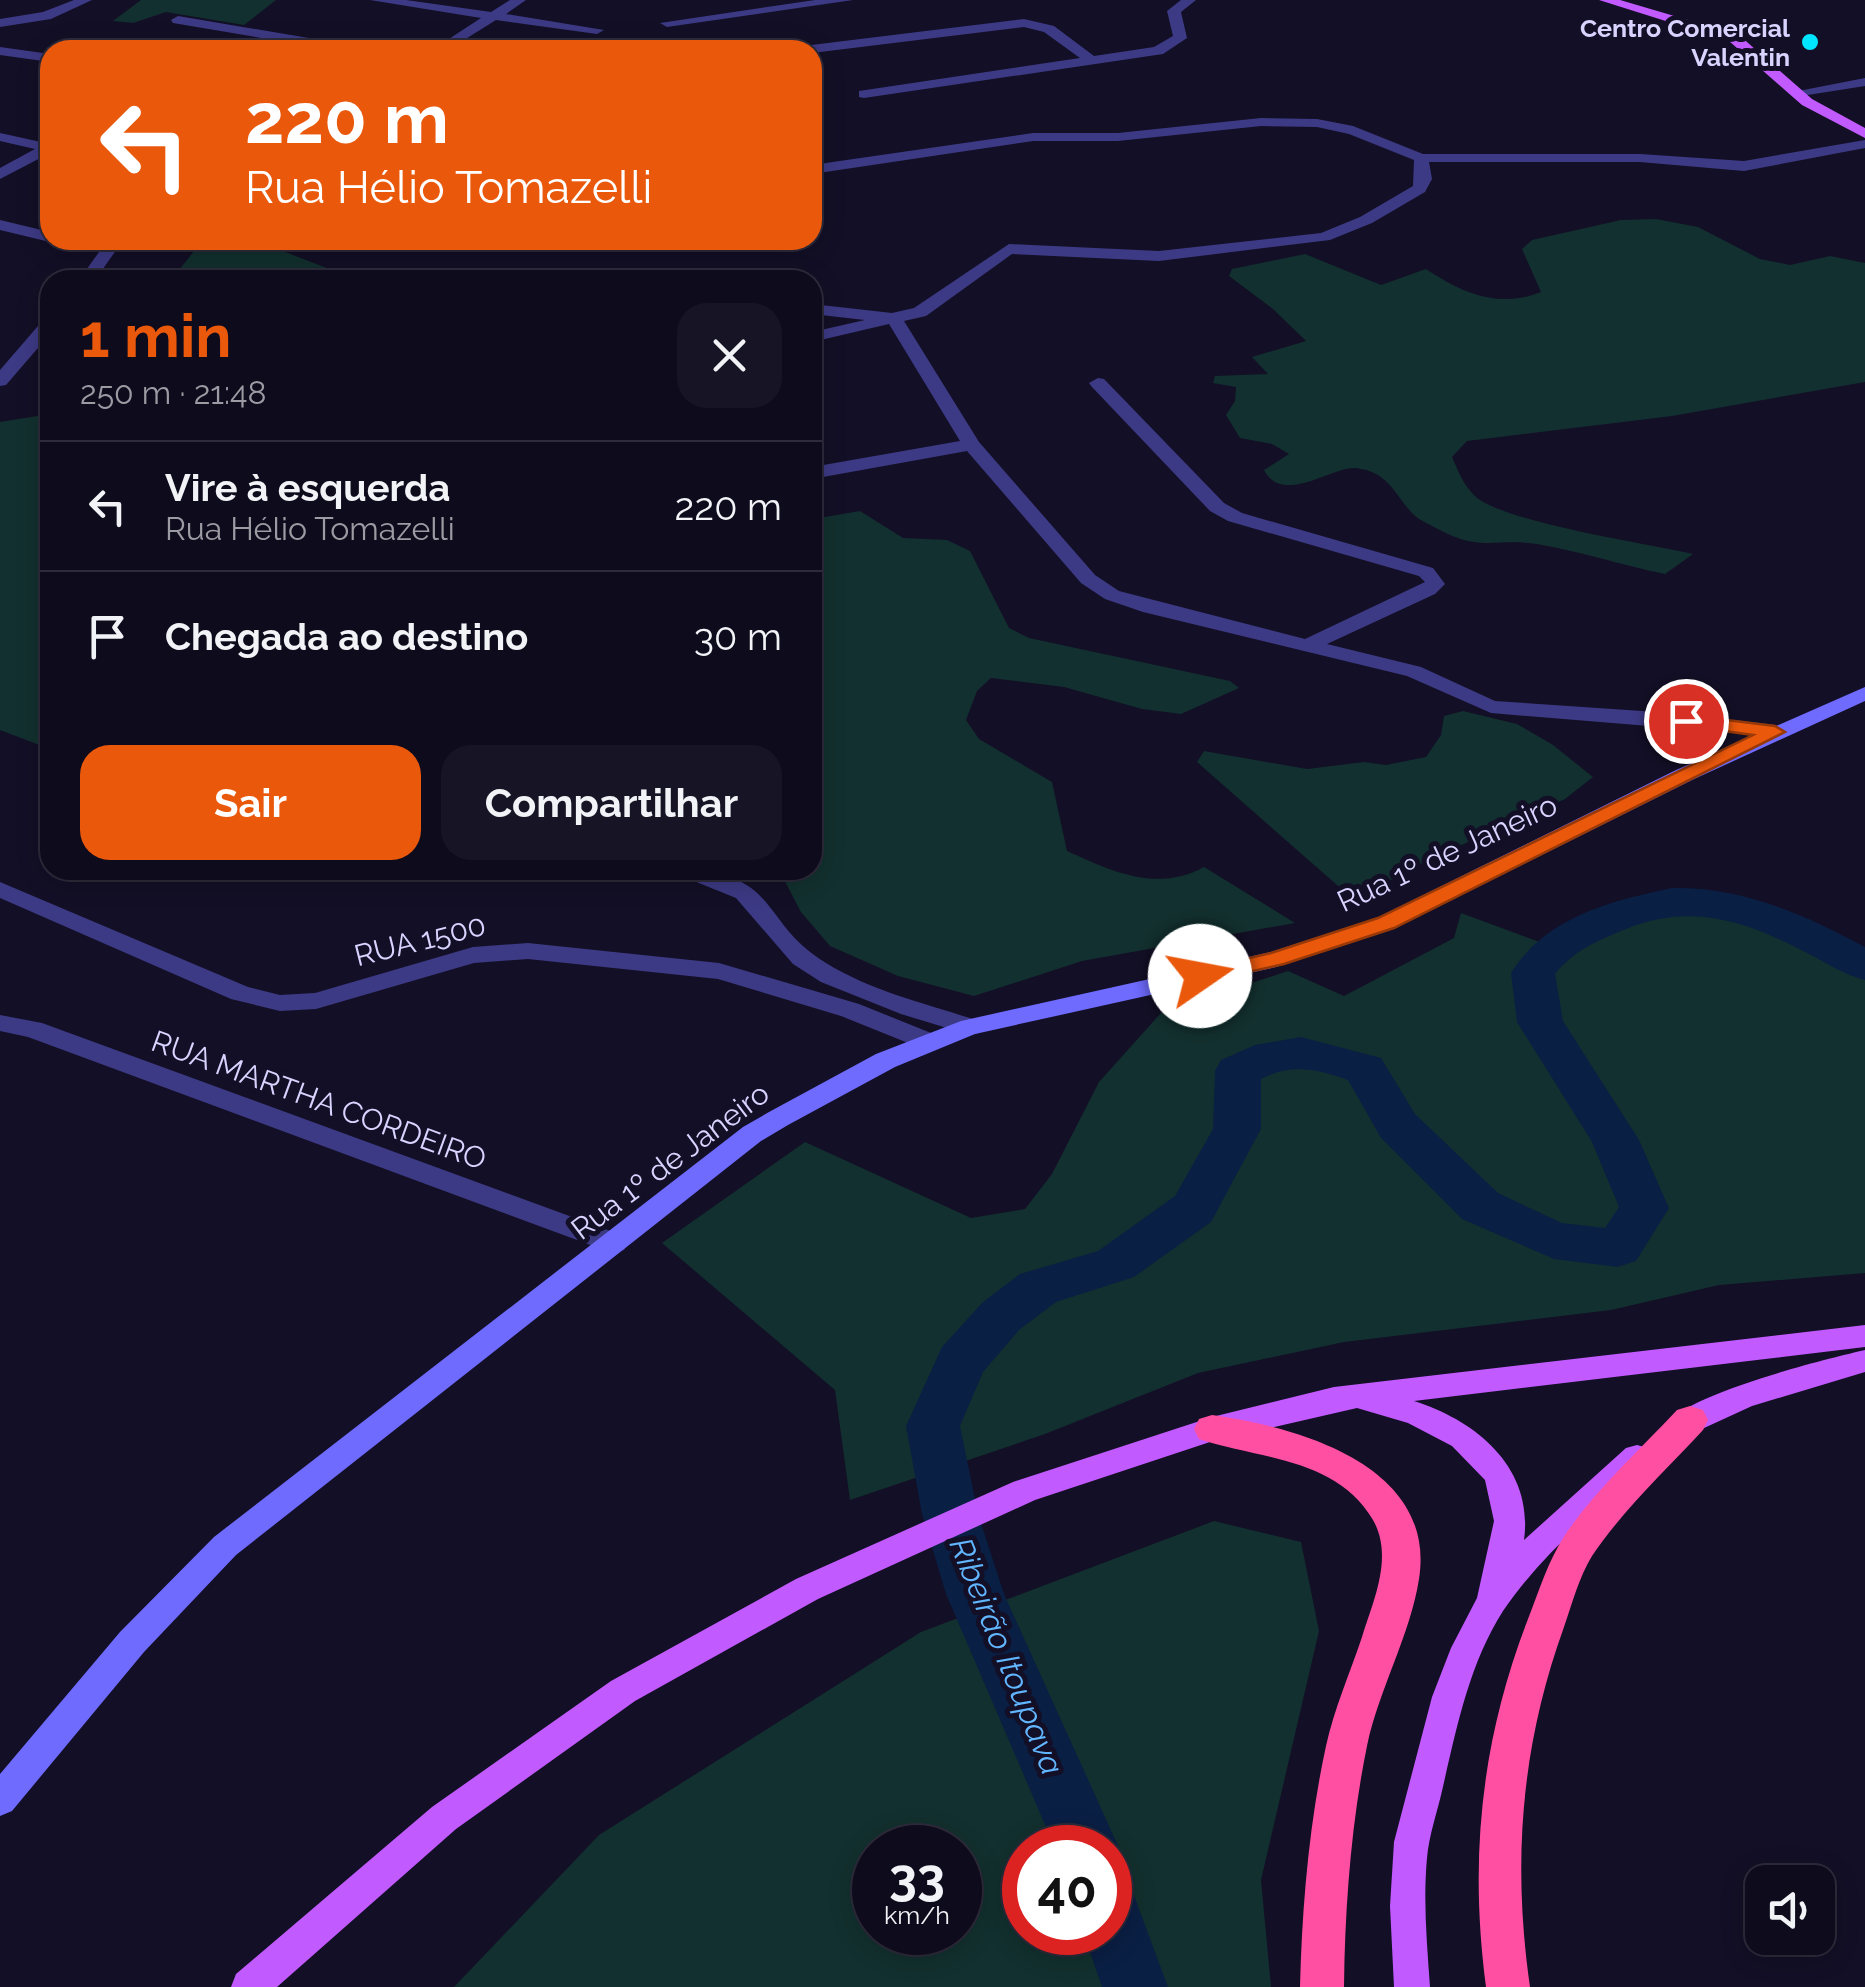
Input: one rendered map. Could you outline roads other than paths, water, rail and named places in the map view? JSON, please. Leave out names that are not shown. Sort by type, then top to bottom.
[{"type":"highway","points":[[1508,1987],[1494,1869],[1500,1786],[1516,1708],[1536,1646],[1577,1548],[1632,1481],[1690,1420]]},
{"type":"highway","points":[[1212,1429],[1274,1438],[1329,1460],[1358,1480],[1386,1510],[1400,1535],[1404,1558],[1400,1579],[1347,1744],[1323,1917],[1322,1987]]},
{"type":"main road","points":[[1606,0],[1734,38],[1795,93],[1865,134]]},
{"type":"main road","points":[[249,1987],[459,1808],[624,1690],[807,1590],[1024,1491],[1212,1429],[1334,1399],[1865,1336]]},
{"type":"main road","points":[[1491,1602],[1571,1514],[1622,1469],[1690,1420],[1830,1369],[1865,1361]]},
{"type":"main road","points":[[1334,1399],[1410,1410],[1442,1424],[1488,1460],[1504,1488],[1510,1521],[1491,1602],[1442,1716],[1410,1852],[1407,1930],[1412,1987]]},
{"type":"street","points":[[0,23],[46,16],[85,0]]},
{"type":"street","points":[[377,0],[597,30]]},
{"type":"street","points":[[455,40],[519,0]]},
{"type":"street","points":[[667,22],[846,0]]},
{"type":"street","points":[[864,94],[1158,52],[1180,38],[1174,11],[1189,0]]},
{"type":"street","points":[[178,20],[297,40]]},
{"type":"street","points":[[822,48],[1024,23],[1050,29],[1092,61]]},
{"type":"street","points":[[0,51],[40,57]]},
{"type":"street","points":[[1795,93],[1865,82]]},
{"type":"street","points":[[822,168],[1032,136],[1118,136],[1292,121],[1353,130],[1421,158],[1640,158],[1744,166],[1865,144]]},
{"type":"street","points":[[18,141],[40,129]]},
{"type":"street","points":[[0,137],[40,146]]},
{"type":"street","points":[[0,174],[40,153]]},
{"type":"street","points":[[822,336],[896,320],[935,302],[1009,249],[1159,256],[1324,238],[1366,220],[1420,189],[1424,179],[1421,158]]},
{"type":"street","points":[[0,225],[40,234]]},
{"type":"street","points":[[0,243],[18,230]]},
{"type":"street","points":[[822,310],[876,314],[896,320],[970,445],[1088,579],[1112,595],[1414,672],[1491,707],[1686,721],[1775,732]]},
{"type":"street","points":[[0,381],[40,335]]},
{"type":"street","points":[[1098,383],[1217,507],[1236,517],[1426,572],[1434,578],[1435,584],[1428,590],[1310,644]]},
{"type":"street","points":[[822,470],[970,445]]},
{"type":"street","name":"Rua 1º de Janeiro","points":[[0,1800],[132,1642],[226,1546],[752,1134],[842,1080],[927,1041],[970,1027],[1276,959],[1386,923],[1775,732],[1865,693]]},
{"type":"street","points":[[718,880],[748,895],[774,930],[810,965],[842,982],[970,1027]]},
{"type":"street","name":"RUA 1500","points":[[0,890],[227,988],[280,1003],[316,1001],[473,956],[528,951],[719,971],[850,1010],[927,1041]]},
{"type":"street","name":"RUA MARTHA CORDEIRO","points":[[0,1023],[33,1030],[614,1243]]},
{"type":"waterway","name":"Ribeirão Itoupava","points":[[1077,1825],[975,1594],[950,1514],[933,1426],[961,1361],[1001,1316],[1038,1288],[1116,1264],[1193,1209],[1237,1129],[1238,1071],[1287,1053],[1331,1057],[1365,1069],[1398,1126],[1480,1206],[1554,1241],[1618,1248],[1644,1208],[1615,1140],[1540,1022],[1533,973],[1547,954],[1568,938],[1637,909],[1672,901],[1705,901],[1767,917],[1865,966]]},
{"type":"waterway","name":"Ribeirão Itoupava","points":[[1124,1955],[1135,1987]]},
{"type":"place","name":"Centro Comercial Valentin","points":[[1810,42]]}]
